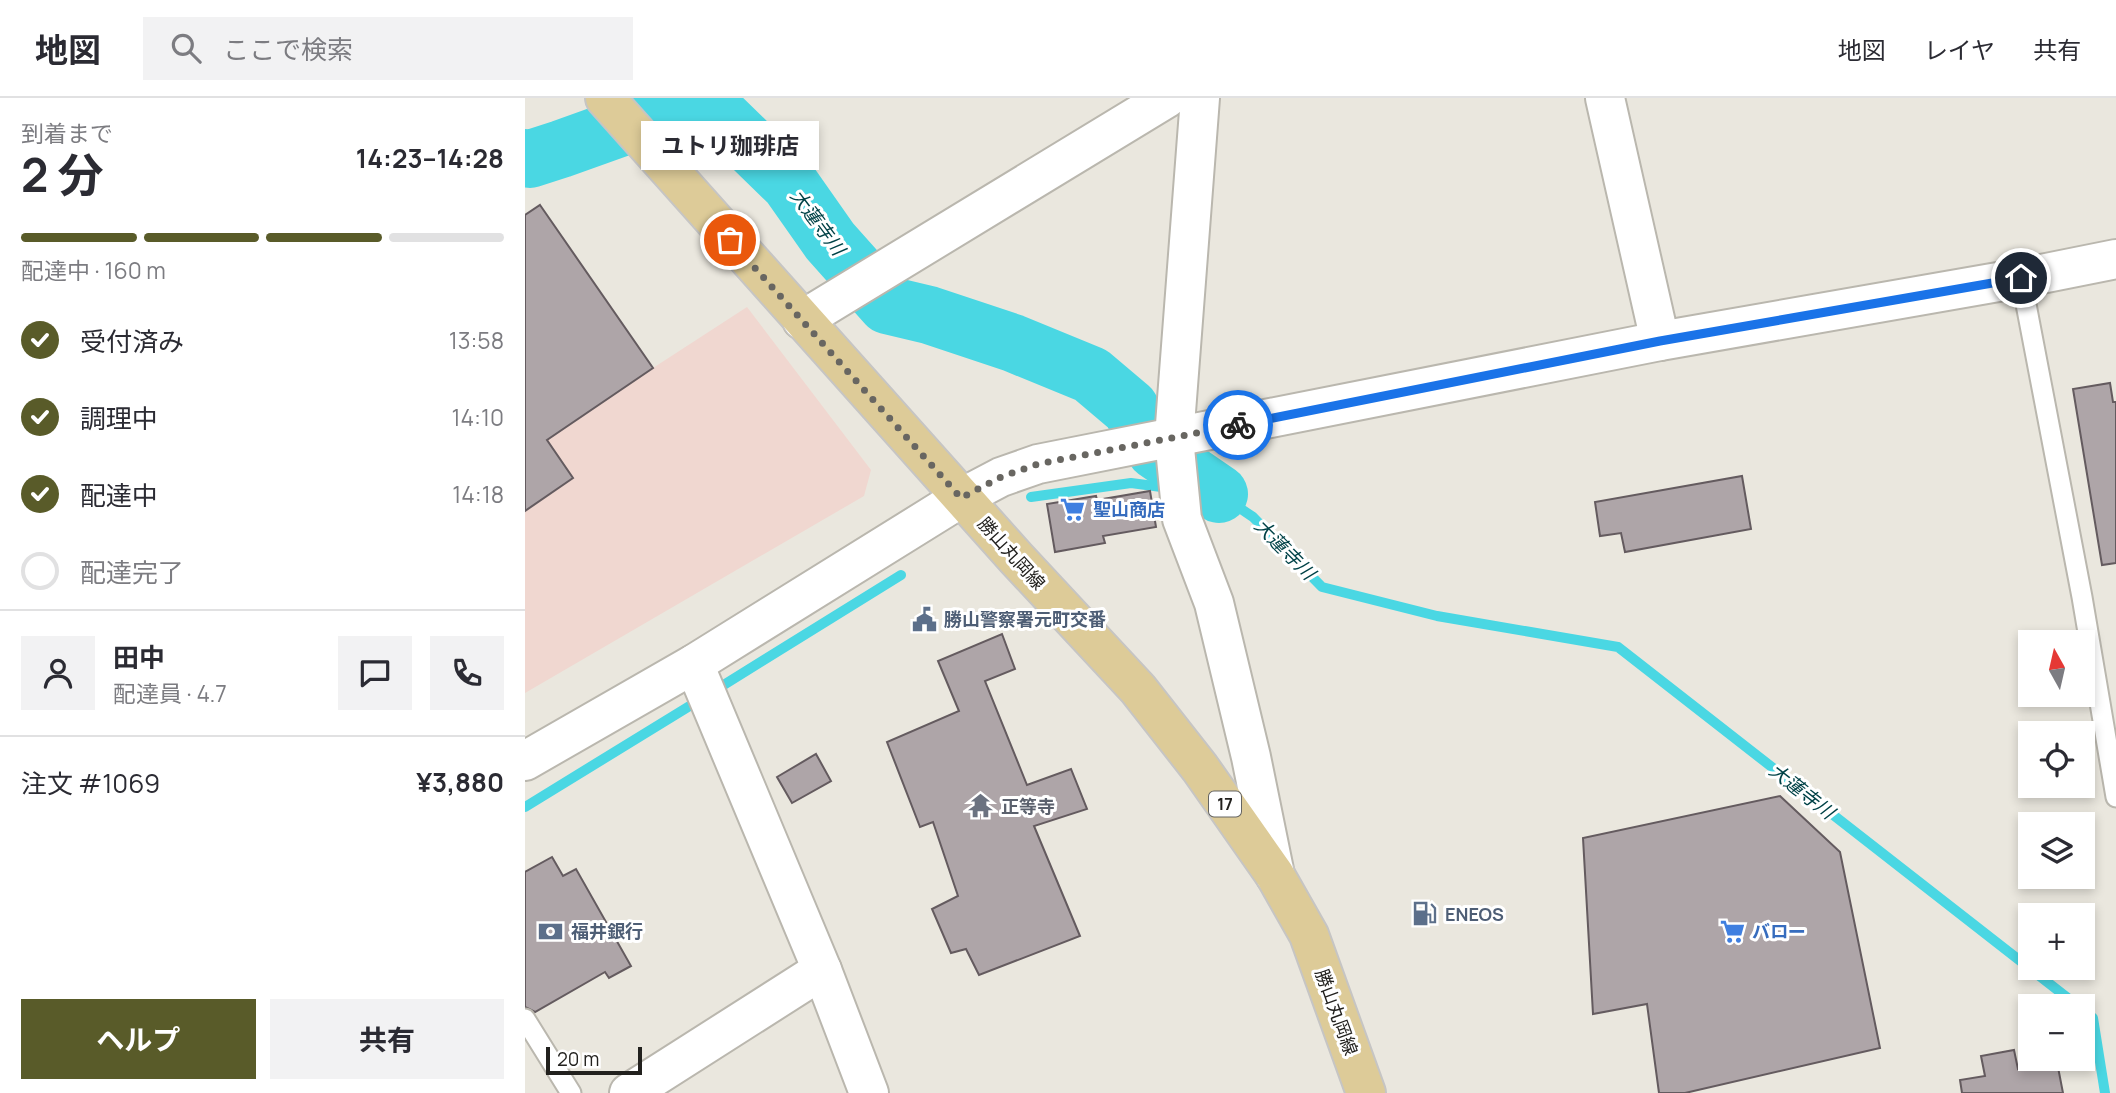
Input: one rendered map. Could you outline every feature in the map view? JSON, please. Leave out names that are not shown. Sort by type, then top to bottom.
[{"type":"main road","name":"勝山丸岡線","points":[[605,98],[961,498],[1138,689],[1199,768],[1275,875],[1309,935],[1366,1093]]},
{"type":"street","points":[[802,320],[1167,98]]},
{"type":"street","points":[[1200,98],[1174,438],[1182,520],[1214,603],[1251,757],[1275,875]]},
{"type":"street","points":[[1605,98],[1660,341]]},
{"type":"street","points":[[525,761],[694,664],[961,498],[1001,477],[1038,464],[1660,341],[2116,259]]},
{"type":"street","points":[[694,664],[822,970],[869,1093]]},
{"type":"street","points":[[629,1093],[822,970]]},
{"type":"lane","points":[[2021,278],[2082,597],[2116,797]]},
{"type":"lane","points":[[525,1020],[571,1093]]},
{"type":"shaded area","points":[[540,205],[653,368],[747,307],[871,470],[864,496],[525,693],[525,215]]},
{"type":"building","points":[[540,205],[653,368],[547,440],[573,478],[525,511],[525,215]]},
{"type":"building","points":[[2110,383],[2113,402],[2116,402],[2116,563],[2102,565],[2073,389]]},
{"type":"building","points":[[1742,476],[1751,529],[1625,552],[1621,533],[1600,536],[1595,502]]},
{"type":"building","points":[[1150,491],[1156,527],[1103,536],[1105,543],[1055,552],[1047,504],[1096,496],[1097,500]]},
{"type":"building","points":[[1002,634],[1015,669],[985,681],[1027,785],[1071,769],[1087,809],[1034,826],[1080,936],[979,975],[966,949],[951,953],[932,909],[958,896],[933,822],[920,827],[887,742],[959,711],[938,661]]},
{"type":"building","points":[[816,754],[831,781],[792,803],[777,777]]},
{"type":"building","points":[[1780,796],[1840,852],[1880,1048],[1685,1093],[1659,1093],[1647,1004],[1593,1014],[1583,838]]},
{"type":"building","points":[[552,857],[563,876],[576,869],[631,966],[609,978],[605,972],[535,1012],[525,1007],[525,872]]},
{"type":"building","points":[[2014,1050],[2018,1071],[2059,1071],[2063,1093],[1962,1093],[1960,1080],[1985,1076],[1981,1056]]},
{"type":"waterway","name":"大蓮寺川","points":[[525,158],[530,159],[561,149],[684,105],[715,111],[790,184],[830,241],[887,305],[929,315],[1013,343],[1091,375],[1130,408],[1155,450],[1219,494]]},
{"type":"waterway","points":[[1031,497],[1131,483],[1169,488]]},
{"type":"waterway","name":"大蓮寺川","points":[[1188,490],[1219,494],[1253,517],[1322,587],[1437,616],[1618,647],[2063,994]]},
{"type":"waterway","points":[[714,691],[901,575]]},
{"type":"waterway","points":[[525,807],[701,699]]},
{"type":"waterway","name":"大蓮寺川","points":[[2095,1030],[2105,1093]]},
{"type":"way so far","points":[[730,240],[961,498],[1001,477],[1038,464],[1238,425]]},
{"type":"place","name":"ユトリ珈琲店","points":[[730,240]]},
{"type":"place","name":"聖山商店","points":[[1073,509]]},
{"type":"place","name":"勝山警察署元町交番","points":[[924,619]]},
{"type":"place","name":"正等寺","points":[[981,806]]},
{"type":"place","name":"ENEOS","points":[[1425,914]]},
{"type":"place","name":"福井銀行","points":[[551,931]]},
{"type":"place","name":"バロー","points":[[1732,931]]},
{"type":"route","points":[[1238,425],[1660,341],[2021,278]]}]
